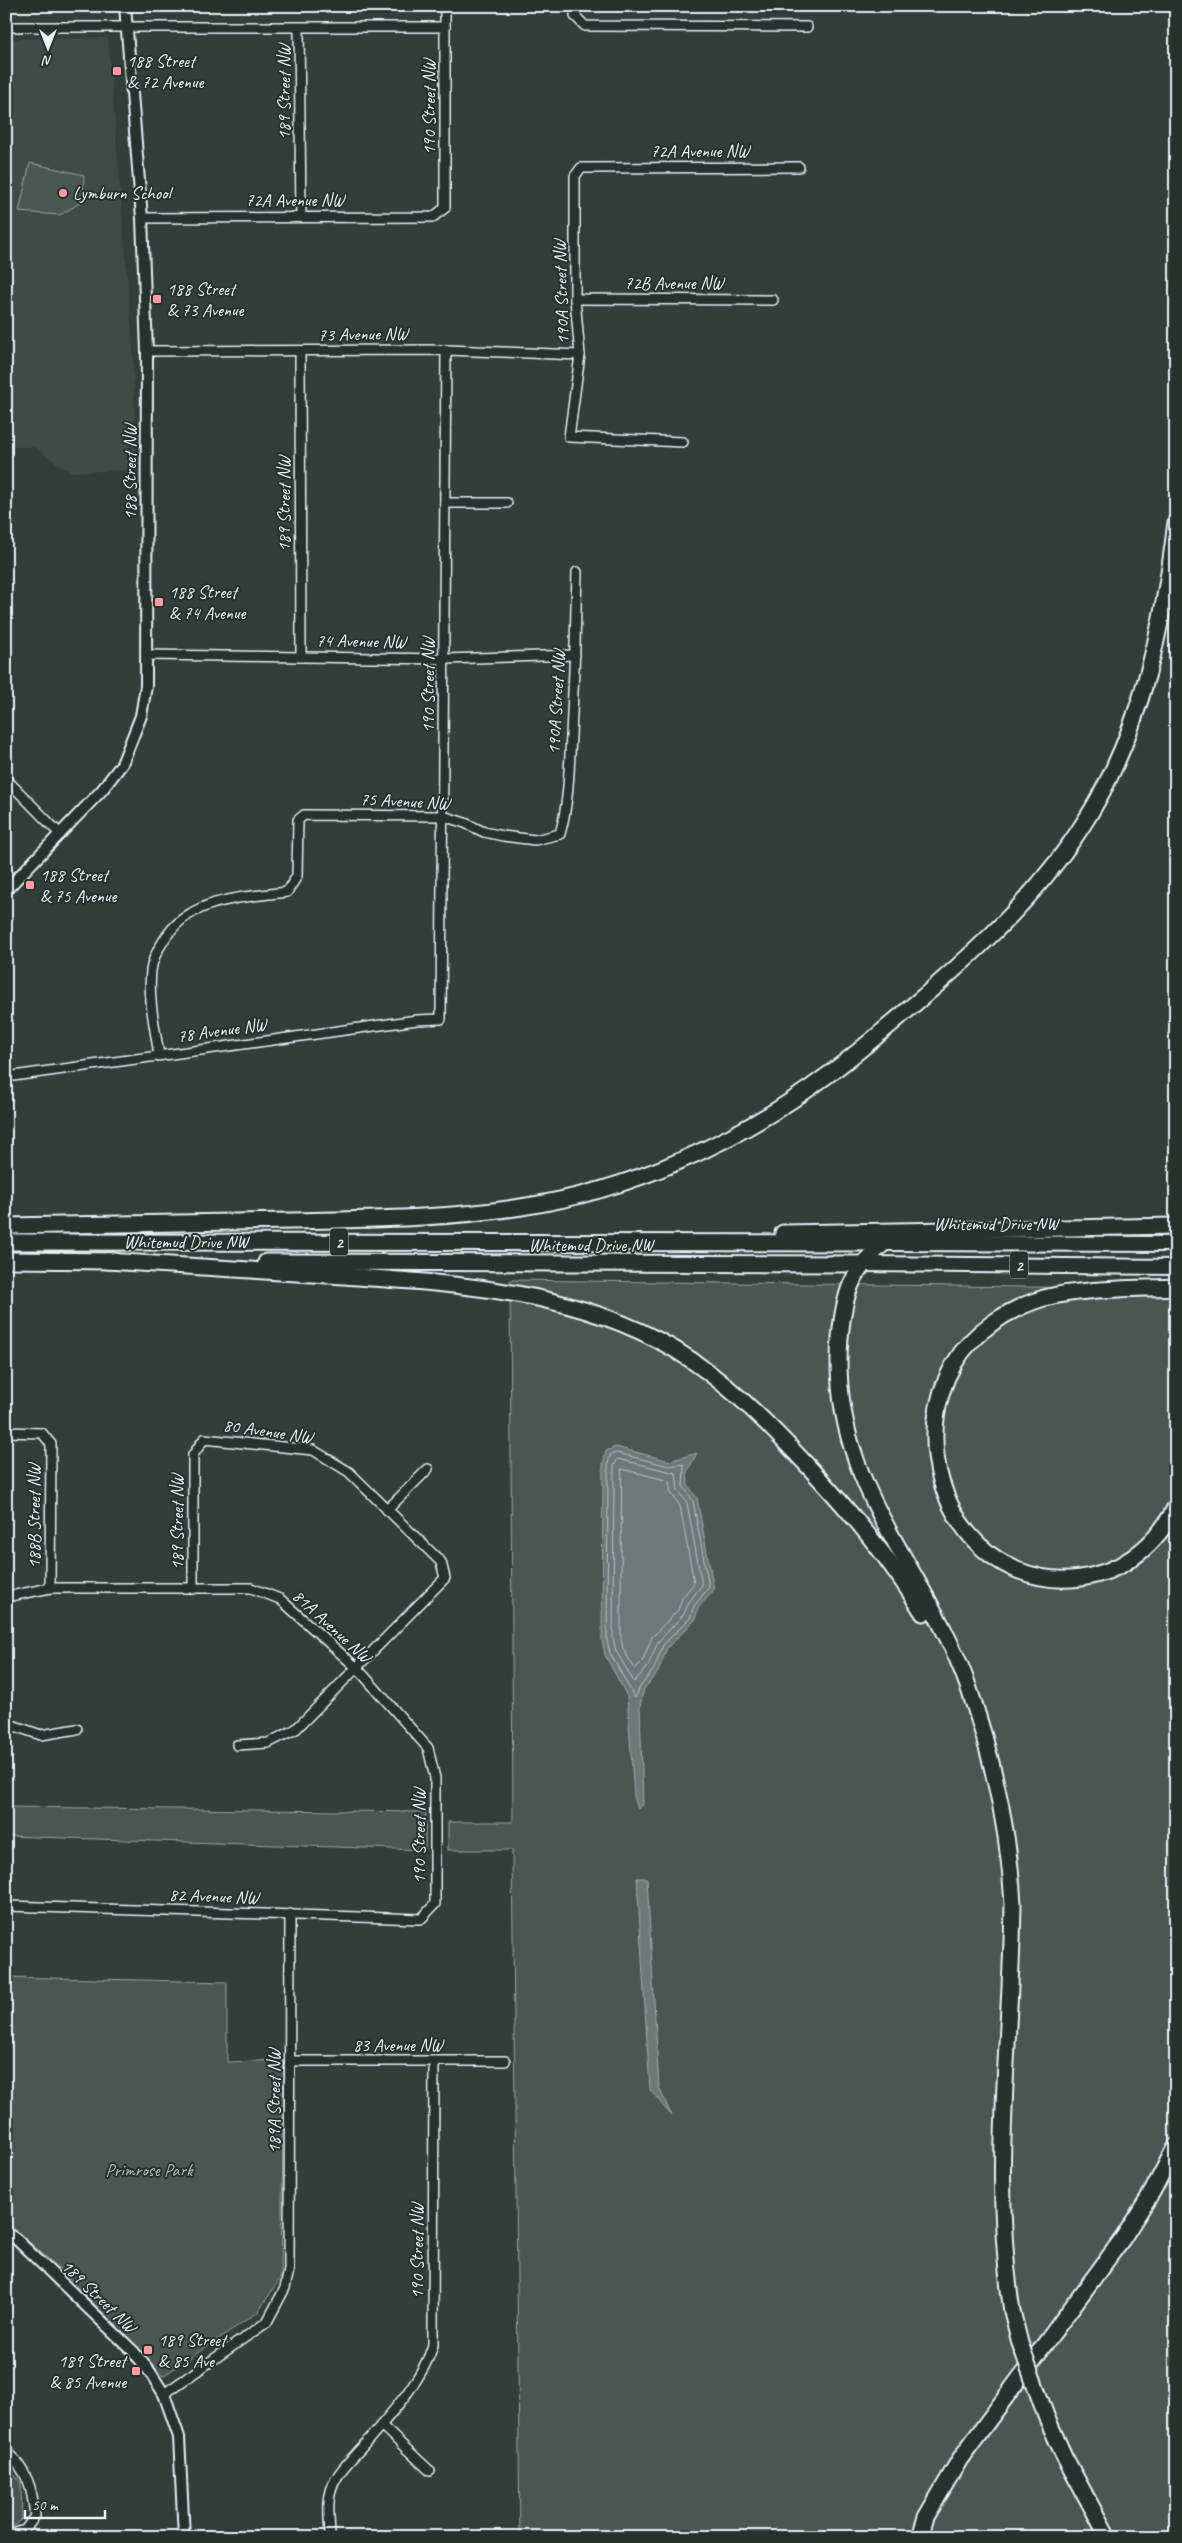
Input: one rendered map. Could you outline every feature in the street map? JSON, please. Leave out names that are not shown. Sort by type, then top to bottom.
[{"type":"highway","points":[[6,1226],[380,1219],[451,1215],[523,1207],[598,1189],[661,1168],[708,1148],[772,1113],[828,1075],[972,956],[1016,911],[1065,851],[1090,814],[1123,749],[1133,721],[1151,663],[1172,559],[1176,522]]},
{"type":"highway","points":[[672,1243],[782,1232],[1176,1226]]},
{"type":"highway","name":"Whitemud Drive NW","points":[[6,1242],[884,1242],[1176,1244]]},
{"type":"highway","points":[[884,1242],[862,1264],[849,1284],[842,1307],[839,1353],[843,1420],[858,1469],[880,1517],[946,1633],[967,1684],[985,1743],[1005,1830],[1012,1888],[1012,1959],[1002,2202],[1005,2269],[1020,2343],[1046,2416],[1064,2456],[1108,2537]]},
{"type":"highway","name":"Whitemud Drive NW","points":[[6,1260],[1176,1267]]},
{"type":"highway","points":[[107,1261],[396,1280],[466,1286],[532,1295],[618,1322],[674,1349],[725,1385],[784,1441],[843,1503],[886,1555],[938,1638],[985,1743]]},
{"type":"highway","points":[[1176,1287],[1096,1291],[1044,1298],[1017,1309],[986,1326],[970,1342],[954,1364],[942,1394],[936,1424],[936,1452],[938,1473],[947,1500],[973,1540],[994,1558],[1028,1574],[1052,1579],[1081,1579],[1106,1572],[1144,1550],[1160,1532],[1176,1506]]},
{"type":"highway","points":[[920,2537],[926,2517],[960,2459],[1123,2238],[1152,2192],[1176,2146]]},
{"type":"street","name":"188 Street NW","points":[[6,890],[102,790],[122,764],[141,716],[146,686],[147,352],[142,218],[125,6]]},
{"type":"street","name":"190 Street NW","points":[[445,6],[445,208]]},
{"type":"street","points":[[575,6],[575,16],[585,26],[807,27]]},
{"type":"street","points":[[6,27],[445,27]]},
{"type":"street","name":"189 Street NW","points":[[299,28],[301,216]]},
{"type":"street","name":"72A Avenue NW","points":[[575,176],[581,168],[799,167]]},
{"type":"street","name":"190A Street NW","points":[[575,176],[575,299],[580,355],[569,436],[683,442]]},
{"type":"street","name":"72A Avenue NW","points":[[142,218],[432,217],[445,208]]},
{"type":"street","name":"72B Avenue NW","points":[[575,299],[773,300]]},
{"type":"street","name":"190 Street NW","points":[[441,1020],[446,350]]},
{"type":"street","name":"73 Avenue NW","points":[[147,352],[446,350],[580,355]]},
{"type":"street","name":"189 Street NW","points":[[300,351],[301,657]]},
{"type":"street","points":[[445,503],[507,503]]},
{"type":"street","name":"190A Street NW","points":[[560,834],[565,816],[575,655],[577,572]]},
{"type":"street","name":"74 Avenue NW","points":[[146,655],[445,658],[575,655]]},
{"type":"street","points":[[6,779],[60,834]]},
{"type":"street","name":"75 Avenue NW","points":[[159,1055],[150,988],[151,970],[158,950],[169,932],[183,917],[203,906],[222,901],[287,892],[297,876],[298,820],[304,815],[443,816],[484,832],[503,836],[535,840],[560,834]]},
{"type":"street","name":"78 Avenue NW","points":[[6,1076],[416,1020],[441,1020]]},
{"type":"street","name":"188B Street NW","points":[[6,1432],[42,1433],[50,1444],[50,1588]]},
{"type":"street","name":"80 Avenue NW","points":[[193,1455],[204,1439],[313,1450],[348,1472],[441,1562],[445,1578],[358,1669]]},
{"type":"street","name":"189 Street NW","points":[[193,1455],[193,1589]]},
{"type":"street","points":[[387,1510],[428,1469]]},
{"type":"street","name":"81A Avenue NW","points":[[6,1598],[50,1588],[251,1588],[280,1599],[358,1669],[428,1748]]},
{"type":"street","points":[[237,1746],[268,1743],[296,1729],[358,1669]]},
{"type":"street","points":[[6,1723],[41,1735],[77,1729]]},
{"type":"street","name":"190 Street NW","points":[[421,1919],[435,1904],[435,1778],[428,1748]]},
{"type":"street","name":"82 Avenue NW","points":[[6,1906],[421,1919]]},
{"type":"street","name":"189A Street NW","points":[[164,2394],[268,2322],[285,2288],[289,2270],[290,1914]]},
{"type":"street","name":"83 Avenue NW","points":[[291,2061],[505,2061]]},
{"type":"street","name":"190 Street NW","points":[[330,2537],[329,2496],[336,2476],[381,2425],[428,2361],[433,2345],[434,2061]]},
{"type":"street","name":"189 Street NW","points":[[6,2233],[16,2239],[133,2351],[150,2372],[164,2394],[178,2437],[184,2537]]},
{"type":"street","points":[[381,2425],[430,2471]]},
{"type":"street","points":[[6,2451],[22,2466],[32,2491],[35,2516],[26,2530],[6,2536]]},
{"type":"shaded area","name":"Lymburn School","points":[[108,38],[133,348],[136,470],[70,472],[34,447],[6,447],[6,39]]},
{"type":"green space","points":[[30,163],[84,175],[83,201],[60,215],[19,212]]},
{"type":"green space","points":[[510,1280],[1176,1289],[1176,2537],[520,2537],[512,1850],[448,1850],[448,1822],[513,1822]]},
{"type":"green space","points":[[6,1807],[426,1812],[425,1850],[6,1836]]},
{"type":"green space","name":"Primrose Park","points":[[6,1977],[227,1982],[227,2062],[284,2060],[281,2277],[258,2312],[163,2376],[61,2270],[6,2222]]},
{"type":"green space","points":[[6,2464],[21,2483],[22,2519],[16,2525],[6,2528]]},
{"type":"water","points":[[616,1447],[670,1461],[697,1453],[687,1472],[688,1485],[697,1498],[714,1590],[698,1608],[695,1620],[667,1648],[658,1672],[644,1689],[640,1706],[643,1805],[638,1809],[634,1796],[627,1696],[605,1655],[602,1640],[603,1464],[606,1451]]},
{"type":"water","points":[[637,1878],[647,1878],[659,2087],[671,2115],[650,2090]]},
{"type":"place","name":"188 Street & 72 Avenue","points":[[117,71]]},
{"type":"place","name":"Lymburn School","points":[[63,193]]},
{"type":"place","name":"188 Street & 73 Avenue","points":[[157,299]]},
{"type":"place","name":"188 Street & 74 Avenue","points":[[159,602]]},
{"type":"place","name":"188 Street & 75 Avenue","points":[[30,885]]},
{"type":"place","name":"189 Street & 85 Ave","points":[[148,2350]]},
{"type":"place","name":"189 Street & 85 Avenue","points":[[136,2371]]}]
